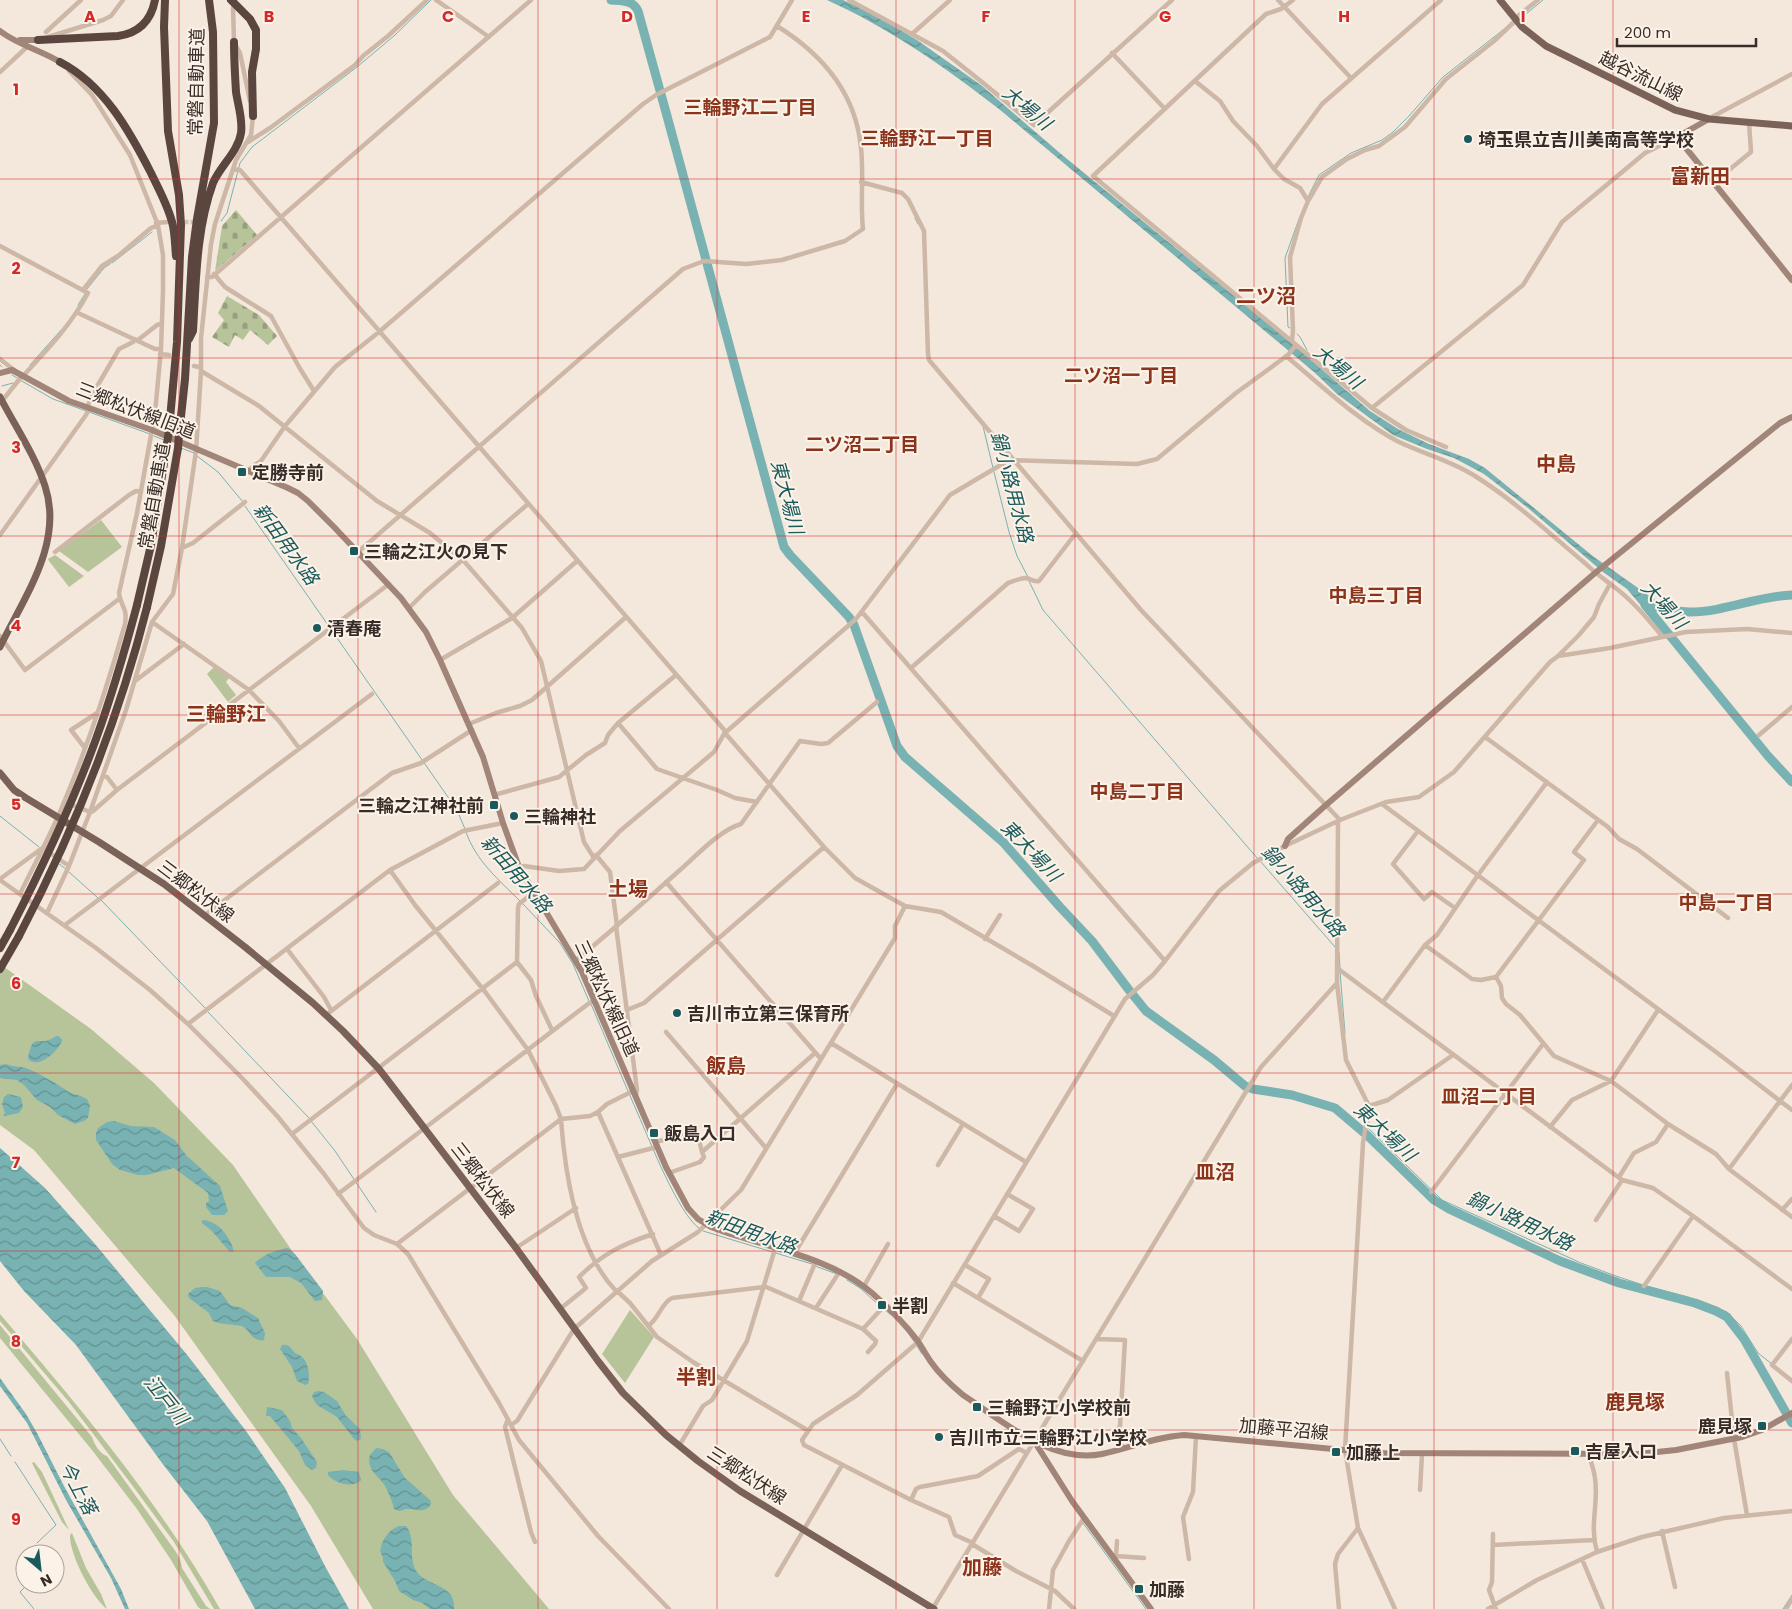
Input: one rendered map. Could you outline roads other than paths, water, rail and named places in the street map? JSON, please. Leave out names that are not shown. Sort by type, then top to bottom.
[{"type":"highway","points":[[38,40],[130,34],[148,20],[155,0]]},
{"type":"highway","name":"常磐自動車道","points":[[0,948],[50,850],[74,794],[111,694],[137,605],[151,545],[169,430],[179,296],[181,224],[179,195],[168,131],[164,27],[165,0]]},
{"type":"highway","name":"常磐自動車道","points":[[0,970],[37,900],[84,798],[106,743],[147,607],[161,546],[178,448],[193,249],[214,123],[213,32],[209,0]]},
{"type":"highway","points":[[232,4],[250,18],[256,30],[256,48],[252,72],[253,116]]},
{"type":"highway","points":[[187,344],[193,330],[197,256],[203,219],[214,183],[236,146],[242,131],[235,76],[234,42]]},
{"type":"highway","points":[[60,62],[72,68],[104,98],[138,146],[164,198],[171,217],[179,296]]},
{"type":"main road","name":"越谷流山線","points":[[1500,0],[1515,20],[1540,42],[1564,56],[1675,110],[1709,119],[1792,126]]},
{"type":"main road","points":[[1,399],[42,477],[50,508],[50,532],[47,546],[36,575],[1,641]]},
{"type":"main road","name":"三郷松伏線","points":[[0,773],[14,790],[141,869],[205,915],[265,965],[328,1012],[379,1069],[516,1248],[623,1393],[654,1424],[716,1475],[933,1609]]},
{"type":"street","points":[[46,32],[81,0]]},
{"type":"street","points":[[11,38],[26,41],[38,40],[103,20],[115,11],[123,0]]},
{"type":"street","points":[[248,142],[356,65],[427,0]]},
{"type":"street","points":[[436,0],[489,37]]},
{"type":"street","points":[[207,277],[212,277],[531,0]]},
{"type":"street","points":[[248,471],[261,461],[285,426],[335,367],[379,332],[643,104],[658,94],[770,37],[792,0]]},
{"type":"street","points":[[849,0],[942,51],[1034,125],[1172,0]]},
{"type":"street","points":[[912,34],[950,0]]},
{"type":"street","points":[[1278,0],[1351,78]]},
{"type":"street","points":[[1293,0],[1285,7],[1266,14],[1093,176],[1372,408],[1406,430],[1446,447]]},
{"type":"street","points":[[1274,169],[1322,104],[1441,0]]},
{"type":"street","points":[[1292,341],[1290,257],[1307,200],[1322,177],[1353,156],[1379,146],[1405,127],[1446,78],[1494,41],[1538,0]]},
{"type":"street","points":[[47,913],[67,869],[103,776],[151,624],[173,594],[182,548],[196,452],[198,368],[207,277],[215,224],[233,169],[251,135],[253,116],[242,60],[234,42],[232,4]]},
{"type":"street","points":[[358,552],[683,269],[704,261],[746,264],[782,260],[850,239],[863,229],[862,151],[855,118],[842,86],[808,48],[777,26]]},
{"type":"street","points":[[0,31],[60,62],[92,95],[130,155],[157,224],[163,271],[159,376],[141,492],[119,598],[127,613],[126,618],[84,751],[57,818],[20,894]]},
{"type":"street","points":[[0,72],[28,46]]},
{"type":"street","points":[[1112,54],[1165,110]]},
{"type":"street","points":[[1372,408],[1523,285],[1562,222],[1645,152],[1792,74]]},
{"type":"street","points":[[1195,81],[1220,101],[1233,121],[1257,146],[1274,169],[1284,179],[1300,188],[1307,200]]},
{"type":"street","points":[[1714,183],[1751,152],[1749,122]]},
{"type":"street","points":[[1676,137],[1792,280]]},
{"type":"street","points":[[233,169],[240,170],[824,847],[855,878],[904,906],[941,912],[1114,1016]]},
{"type":"street","points":[[861,182],[902,193],[908,199],[924,231],[929,360],[1142,610],[1339,821],[1337,983],[1346,1060],[1369,1106],[1364,1136],[1345,1450],[1358,1528],[1395,1609]]},
{"type":"street","points":[[83,290],[102,266],[118,256],[157,224],[167,222]]},
{"type":"street","points":[[206,222],[215,224]]},
{"type":"street","points":[[0,246],[88,293],[78,313],[56,341],[21,375],[1,399]]},
{"type":"street","points":[[214,274],[225,287],[271,316],[314,391]]},
{"type":"street","points":[[78,313],[169,355]]},
{"type":"street","points":[[0,535],[87,411],[92,395],[119,350],[137,340],[157,325],[162,324]]},
{"type":"street","points":[[518,867],[524,866],[559,871],[584,869],[620,831],[714,752],[725,732],[855,620],[950,495],[1004,462],[1015,460],[1151,462],[1170,450],[1236,393],[1287,355],[1296,346]]},
{"type":"street","points":[[1287,355],[1361,417],[1385,433],[1425,453],[1458,465],[1477,477],[1537,523],[1632,602],[1662,636]]},
{"type":"street","points":[[0,359],[21,375]]},
{"type":"street","points":[[198,368],[252,401],[377,501],[430,533],[463,560],[522,628],[541,661],[584,842],[610,872],[637,1090],[607,1104],[598,1112],[586,1117],[562,1119],[397,1244]]},
{"type":"street","points":[[0,372],[8,370],[21,375]]},
{"type":"street","name":"三郷松伏線旧道","points":[[21,375],[87,411],[248,471],[298,493],[318,510],[389,584],[426,632],[440,660],[483,757],[518,867],[532,893],[576,960],[654,1147],[688,1208],[704,1226],[774,1252],[815,1264],[864,1286],[953,1386],[963,1395],[1034,1442]]},
{"type":"street","points":[[1285,846],[1288,839],[1326,805],[1596,573],[1778,425],[1792,417]]},
{"type":"street","points":[[55,552],[129,495],[136,491],[141,492]]},
{"type":"street","points":[[182,548],[192,543],[243,504]]},
{"type":"street","points":[[409,608],[425,592],[528,504]]},
{"type":"street","points":[[911,668],[1008,583],[1026,578],[1034,582],[1039,581],[1076,533]]},
{"type":"street","points":[[440,660],[512,618],[577,561]]},
{"type":"street","points":[[90,812],[389,584]]},
{"type":"street","points":[[1074,1609],[1052,1589],[1016,1571],[972,1543],[955,1535],[949,1516],[911,1500],[804,1445],[802,1440],[807,1430],[813,1424],[857,1396],[915,1343],[1114,1016],[1128,996],[1165,962],[1219,891],[1253,863],[1285,846],[1386,802],[1419,798],[1454,772],[1594,617],[1610,584]]},
{"type":"street","points":[[1,641],[25,670],[119,598]]},
{"type":"street","points":[[862,612],[1165,962]]},
{"type":"street","points":[[205,915],[392,773],[423,762],[471,727],[496,713],[520,706],[532,700],[626,617]]},
{"type":"street","points":[[126,618],[151,624],[184,644],[249,690],[279,721],[299,748]]},
{"type":"street","points":[[1558,656],[1610,648],[1673,634],[1747,629],[1792,633]]},
{"type":"street","points":[[134,682],[184,644]]},
{"type":"street","points":[[494,795],[559,777],[586,755],[605,743],[608,735],[618,723],[676,675]]},
{"type":"street","points":[[109,676],[134,682]]},
{"type":"street","points":[[65,925],[372,694]]},
{"type":"street","points":[[576,960],[731,827],[741,824],[800,741],[828,743],[877,702]]},
{"type":"street","points":[[1759,734],[1792,707]]},
{"type":"street","points":[[97,713],[71,730],[84,751],[107,763]]},
{"type":"street","points":[[618,723],[658,769],[735,798],[757,802]]},
{"type":"street","points":[[1485,737],[1608,827],[1619,839],[1637,849],[1728,918]]},
{"type":"street","points":[[103,776],[107,777],[117,790]]},
{"type":"street","points":[[1383,1002],[1436,934],[1547,782]]},
{"type":"street","points":[[64,801],[90,812]]},
{"type":"street","points":[[1382,804],[1792,1110]]},
{"type":"street","points":[[1426,945],[1472,979],[1481,980],[1496,977],[1584,860],[1574,852],[1598,820]]},
{"type":"street","points":[[188,1024],[390,870],[463,831],[503,823]]},
{"type":"street","points":[[1418,831],[1393,864],[1424,899],[1432,892],[1455,908]]},
{"type":"street","points":[[627,1010],[644,1003],[824,847]]},
{"type":"street","points":[[41,849],[67,869]]},
{"type":"street","points":[[41,849],[0,880],[65,925],[129,973],[188,1024],[243,1078],[292,1134],[369,1232],[397,1244],[408,1254],[429,1286],[519,1440],[580,1515],[630,1570],[669,1609]]},
{"type":"street","points":[[390,870],[528,1050],[562,1119],[563,1152],[570,1189],[594,1262],[616,1291],[630,1303],[657,1337],[693,1362],[807,1430]]},
{"type":"street","points":[[287,949],[324,997],[328,1012],[498,882]]},
{"type":"street","points":[[666,882],[821,1059]]},
{"type":"street","points":[[532,893],[521,903],[518,962],[531,980],[536,996],[552,1030]]},
{"type":"street","points":[[511,1425],[516,1421],[574,1329],[661,1254],[698,1232],[741,1190],[895,938],[895,926],[904,906]]},
{"type":"street","points":[[985,939],[1000,915]]},
{"type":"street","points":[[292,1134],[518,962]]},
{"type":"street","points":[[1337,968],[1620,1179],[1653,1188],[1792,1289]]},
{"type":"street","points":[[1496,977],[1501,986],[1502,998],[1506,1004],[1520,1015],[1554,1056],[1610,1081],[1668,1124],[1716,1154],[1729,1169],[1792,1217]]},
{"type":"street","points":[[933,1609],[1266,1060],[1337,983]]},
{"type":"street","points":[[338,1194],[552,1030],[592,1002]]},
{"type":"street","points":[[1550,1127],[1572,1100],[1610,1081],[1658,1010]]},
{"type":"street","points":[[666,1032],[739,1119],[766,1148]]},
{"type":"street","points":[[831,1043],[1026,1162]]},
{"type":"street","points":[[1431,1192],[1543,1044]]},
{"type":"street","points":[[702,1152],[815,1054]]},
{"type":"street","points":[[1369,1106],[1388,1100],[1454,1055]]},
{"type":"street","points":[[796,1257],[898,1084]]},
{"type":"street","points":[[1729,1169],[1792,1086]]},
{"type":"street","points":[[598,1112],[661,1254]]},
{"type":"street","points":[[938,1164],[963,1124]]},
{"type":"street","points":[[1596,1220],[1634,1153],[1656,1142],[1668,1124]]},
{"type":"street","points":[[618,1157],[697,1132],[704,1157],[700,1162],[669,1173]]},
{"type":"street","points":[[994,1216],[1019,1231],[1033,1209],[1007,1194]]},
{"type":"street","points":[[1782,1210],[1792,1199]]},
{"type":"street","points":[[516,1248],[576,1208]]},
{"type":"street","points":[[1644,1286],[1693,1216]]},
{"type":"street","points":[[560,1309],[586,1288],[580,1277],[594,1262],[627,1242],[653,1234]]},
{"type":"street","points":[[864,1286],[888,1244]]},
{"type":"street","points":[[679,1446],[703,1406],[712,1400],[747,1341],[774,1252]]},
{"type":"street","points":[[799,1301],[815,1264]]},
{"type":"street","points":[[964,1264],[989,1279],[978,1298]]},
{"type":"street","points":[[816,1308],[838,1274]]},
{"type":"street","points":[[953,1283],[1083,1361]]},
{"type":"street","points":[[648,1326],[654,1322],[667,1300],[672,1298],[764,1286],[863,1329],[876,1341],[868,1352]]},
{"type":"street","points":[[863,1329],[883,1307]]},
{"type":"street","points":[[1097,1339],[1125,1340],[1120,1426],[1116,1433],[1123,1448]]},
{"type":"street","points":[[1792,1339],[1772,1365],[1792,1381]]},
{"type":"street","points":[[1727,1373],[1734,1439],[1747,1515]]},
{"type":"street","name":"加藤平沼線","points":[[1034,1442],[1052,1449],[1076,1454],[1094,1455],[1163,1437],[1196,1436],[1345,1450],[1422,1454],[1648,1454],[1734,1439],[1762,1430],[1792,1413]]},
{"type":"street","points":[[508,1420],[505,1427],[535,1542]]},
{"type":"street","points":[[1189,1559],[1183,1516],[1193,1492],[1196,1436]]},
{"type":"street","points":[[1034,1442],[1084,1518],[1115,1557],[1151,1609]]},
{"type":"street","points":[[911,1500],[916,1489],[920,1487],[978,1476],[1019,1449],[1027,1453]]},
{"type":"street","points":[[1420,1490],[1422,1454]]},
{"type":"street","points":[[1589,1455],[1595,1478],[1594,1540],[1597,1552]]},
{"type":"street","points":[[777,1575],[842,1465]]},
{"type":"street","points":[[1488,1609],[1496,1607],[1537,1580],[1597,1552],[1662,1531],[1747,1515],[1792,1511]]},
{"type":"street","points":[[1049,1609],[1055,1564],[1084,1518]]},
{"type":"street","points":[[1339,1609],[1336,1558],[1358,1528]]},
{"type":"street","points":[[1662,1531],[1675,1587]]},
{"type":"street","points":[[1493,1534],[1492,1582],[1489,1590],[1496,1607]]},
{"type":"street","points":[[1493,1545],[1594,1540]]},
{"type":"street","points":[[1115,1557],[1117,1541]]},
{"type":"street","points":[[1115,1557],[1144,1558]]},
{"type":"street","points":[[1582,1559],[1603,1609]]},
{"type":"street","points":[[1786,1609],[1792,1599]]},
{"type":"water","points":[[827,0],[843,0],[875,15],[917,40],[981,85],[1061,154],[1288,340],[1370,411],[1398,429],[1429,444],[1469,459],[1485,468],[1594,557],[1658,602],[1649,615],[1627,589],[1603,572],[1528,508],[1484,474],[1454,458],[1393,435],[1337,394],[1314,372],[979,93],[916,49],[872,23]]},
{"type":"water","points":[[59,1036],[62,1040],[53,1054],[37,1062],[32,1062],[28,1059],[32,1045],[35,1042],[45,1041]]},
{"type":"water","points":[[6,1064],[26,1068],[71,1093],[87,1099],[90,1106],[88,1118],[75,1124],[37,1100],[17,1080],[0,1078],[0,1065]]},
{"type":"water","points":[[8,1094],[21,1097],[23,1107],[19,1113],[5,1116],[3,1115],[5,1113],[2,1104],[4,1097]]},
{"type":"water","points":[[114,1121],[131,1126],[154,1127],[175,1140],[186,1155],[220,1186],[228,1211],[224,1215],[212,1215],[206,1207],[206,1203],[209,1201],[208,1193],[174,1168],[147,1175],[138,1175],[120,1170],[112,1164],[96,1140],[96,1133],[98,1128],[107,1122]]},
{"type":"water","name":"江戸川","points":[[0,1148],[45,1188],[95,1244],[188,1356],[246,1431],[285,1488],[349,1609],[255,1609],[207,1521],[76,1345],[24,1291],[0,1261]]},
{"type":"water","points":[[202,1220],[213,1223],[223,1230],[230,1240],[234,1251],[229,1251],[212,1231],[202,1223]]},
{"type":"water","points":[[288,1248],[295,1254],[323,1291],[322,1300],[315,1301],[301,1283],[290,1277],[266,1277],[255,1263],[270,1253]]},
{"type":"water","points":[[202,1287],[220,1291],[230,1305],[242,1308],[258,1318],[265,1333],[264,1340],[256,1339],[244,1327],[213,1321],[209,1313],[189,1298],[188,1294],[195,1288]]},
{"type":"water","points":[[282,1345],[288,1346],[306,1363],[309,1377],[308,1384],[305,1385],[297,1381],[292,1367],[280,1349]]},
{"type":"water","points":[[0,1378],[37,1433],[121,1589],[129,1609],[125,1609],[111,1578],[66,1500],[27,1423],[0,1386]]},
{"type":"water","points":[[314,1392],[324,1392],[337,1401],[346,1416],[360,1429],[361,1439],[357,1441],[354,1439],[337,1417],[317,1405],[312,1397]]},
{"type":"water","points":[[267,1407],[282,1410],[290,1421],[292,1428],[317,1462],[316,1468],[312,1470],[305,1465],[299,1451],[270,1416],[266,1416]]},
{"type":"water","points":[[376,1448],[389,1452],[405,1478],[430,1500],[431,1504],[426,1509],[399,1511],[394,1509],[386,1488],[369,1464],[370,1455]]},
{"type":"water","points":[[342,1470],[359,1472],[361,1480],[353,1484],[344,1484],[328,1475],[328,1472]]},
{"type":"water","points":[[399,1526],[406,1526],[409,1531],[414,1566],[417,1572],[451,1595],[454,1609],[430,1609],[399,1591],[383,1562],[380,1551],[386,1536]]},
{"type":"waterway","points":[[221,221],[227,213],[240,163],[252,147],[357,67],[395,35],[431,0]]},
{"type":"waterway","name":"東大場川","points":[[611,0],[630,3],[638,11],[784,547],[849,617],[854,625],[897,746],[905,757],[1003,842],[1092,941],[1146,1011],[1214,1060],[1245,1086],[1292,1095],[1335,1108],[1368,1136],[1434,1200],[1449,1209],[1560,1261],[1619,1283],[1695,1303],[1727,1317],[1744,1339],[1792,1423]]},
{"type":"waterway","points":[[1521,18],[1543,0]]},
{"type":"waterway","points":[[1308,197],[1319,175],[1351,153],[1382,140],[1393,132],[1443,77],[1503,30]]},
{"type":"waterway","name":"鍋小路用水路","points":[[915,218],[918,224]]},
{"type":"waterway","points":[[1290,328],[1288,327],[1285,258],[1299,219]]},
{"type":"waterway","points":[[112,263],[152,232]]},
{"type":"waterway","points":[[87,289],[104,268],[110,264]]},
{"type":"waterway","points":[[78,305],[85,294]]},
{"type":"waterway","points":[[30,365],[62,329]]},
{"type":"waterway","points":[[1297,334],[1307,350]]},
{"type":"waterway","name":"新田用水路","points":[[12,375],[17,378]]},
{"type":"waterway","name":"新田用水路","points":[[20,380],[53,399],[150,434]]},
{"type":"waterway","points":[[2,386],[13,383]]},
{"type":"waterway","name":"鍋小路用水路","points":[[983,426],[993,468]]},
{"type":"waterway","name":"新田用水路","points":[[154,436],[164,440]]},
{"type":"waterway","name":"新田用水路","points":[[181,448],[194,453]]},
{"type":"waterway","name":"新田用水路","points":[[197,456],[218,472],[243,502]]},
{"type":"waterway","name":"鍋小路用水路","points":[[994,472],[1009,532],[1017,556],[1028,577]]},
{"type":"waterway","name":"新田用水路","points":[[245,506],[457,810],[465,829]]},
{"type":"waterway","name":"鍋小路用水路","points":[[1029,581],[1043,610],[1258,859]]},
{"type":"waterway","points":[[1645,604],[1648,607],[1690,612],[1792,595]]},
{"type":"waterway","name":"大場川","points":[[1645,605],[1768,756],[1792,782]]},
{"type":"waterway","points":[[0,816],[39,847]]},
{"type":"waterway","name":"新田用水路","points":[[466,832],[482,861],[496,878],[520,901]]},
{"type":"waterway","name":"鍋小路用水路","points":[[1261,862],[1335,947]]},
{"type":"waterway","points":[[59,864],[66,869]]},
{"type":"waterway","points":[[69,872],[98,898]]},
{"type":"waterway","points":[[101,900],[206,1009]]},
{"type":"waterway","name":"新田用水路","points":[[523,904],[560,943],[573,964],[589,1001]]},
{"type":"waterway","name":"鍋小路用水路","points":[[1339,952],[1340,968]]},
{"type":"waterway","name":"鍋小路用水路","points":[[1340,972],[1345,1033]]},
{"type":"waterway","name":"新田用水路","points":[[591,1004],[665,1176],[683,1208],[700,1229]]},
{"type":"waterway","points":[[208,1012],[309,1118]]},
{"type":"waterway","name":"鍋小路用水路","points":[[1370,1114],[1368,1128],[1442,1200],[1581,1263],[1643,1285]]},
{"type":"waterway","points":[[311,1121],[335,1151],[376,1212]]},
{"type":"waterway","name":"新田用水路","points":[[703,1231],[812,1264]]},
{"type":"waterway","name":"新田用水路","points":[[815,1266],[837,1274]]},
{"type":"waterway","name":"新田用水路","points":[[847,1280],[860,1288],[881,1307]]},
{"type":"waterway","name":"鍋小路用水路","points":[[1647,1286],[1688,1297],[1727,1312],[1741,1326],[1758,1353],[1772,1364]]},
{"type":"waterway","name":"新田用水路","points":[[884,1309],[891,1315]]},
{"type":"waterway","name":"新田用水路","points":[[909,1334],[915,1343]]},
{"type":"waterway","name":"新田用水路","points":[[917,1346],[922,1354]]},
{"type":"waterway","points":[[0,1439],[11,1456]]},
{"type":"waterway","points":[[15,1462],[56,1525],[37,1543]]},
{"type":"waterway","name":"新田用水路","points":[[1083,1523],[1146,1609]]},
{"type":"waterway","points":[[22,1594],[34,1609]]},
{"type":"waterway","points":[[1783,1609],[1792,1595]]},
{"type":"tunnel","points":[[171,222],[198,222]]},
{"type":"place","name":"埼玉県立吉川美南高等学校","points":[[1468,139]]},
{"type":"place","name":"定勝寺前","points":[[242,472]]},
{"type":"place","name":"三輪之江火の見下","points":[[354,551]]},
{"type":"place","name":"清春庵","points":[[317,628]]},
{"type":"place","name":"三輪之江神社前","points":[[494,805]]},
{"type":"place","name":"三輪神社","points":[[514,816]]},
{"type":"place","name":"吉川市立第三保育所","points":[[677,1013]]},
{"type":"place","name":"飯島入口","points":[[654,1133]]},
{"type":"place","name":"半割","points":[[882,1305]]},
{"type":"place","name":"三輪野江小学校前","points":[[977,1407]]},
{"type":"place","name":"鹿見塚","points":[[1762,1426]]},
{"type":"place","name":"吉川市立三輪野江小学校","points":[[939,1437]]},
{"type":"place","name":"吉屋入口","points":[[1575,1451]]},
{"type":"place","name":"加藤上","points":[[1336,1452]]},
{"type":"place","name":"加藤","points":[[1139,1589]]},
{"type":"district","name":"三輪野江二丁目","points":[[750,107]]},
{"type":"district","name":"三輪野江一丁目","points":[[927,138]]},
{"type":"district","name":"富新田","points":[[1700,176]]},
{"type":"district","name":"二ツ沼","points":[[1266,296]]},
{"type":"district","name":"二ツ沼一丁目","points":[[1121,375]]},
{"type":"district","name":"二ツ沼二丁目","points":[[862,444]]},
{"type":"district","name":"中島","points":[[1556,464]]},
{"type":"district","name":"中島三丁目","points":[[1376,595]]},
{"type":"district","name":"三輪野江","points":[[226,714]]},
{"type":"district","name":"中島二丁目","points":[[1137,791]]},
{"type":"district","name":"土場","points":[[628,889]]},
{"type":"district","name":"中島一丁目","points":[[1726,902]]},
{"type":"district","name":"飯島","points":[[726,1066]]},
{"type":"district","name":"皿沼二丁目","points":[[1489,1096]]},
{"type":"district","name":"皿沼","points":[[1215,1172]]},
{"type":"district","name":"半割","points":[[696,1377]]},
{"type":"district","name":"鹿見塚","points":[[1635,1402]]},
{"type":"district","name":"加藤","points":[[982,1567]]},
{"type":"water label","name":"今上落","points":[[78,1488]]}]
